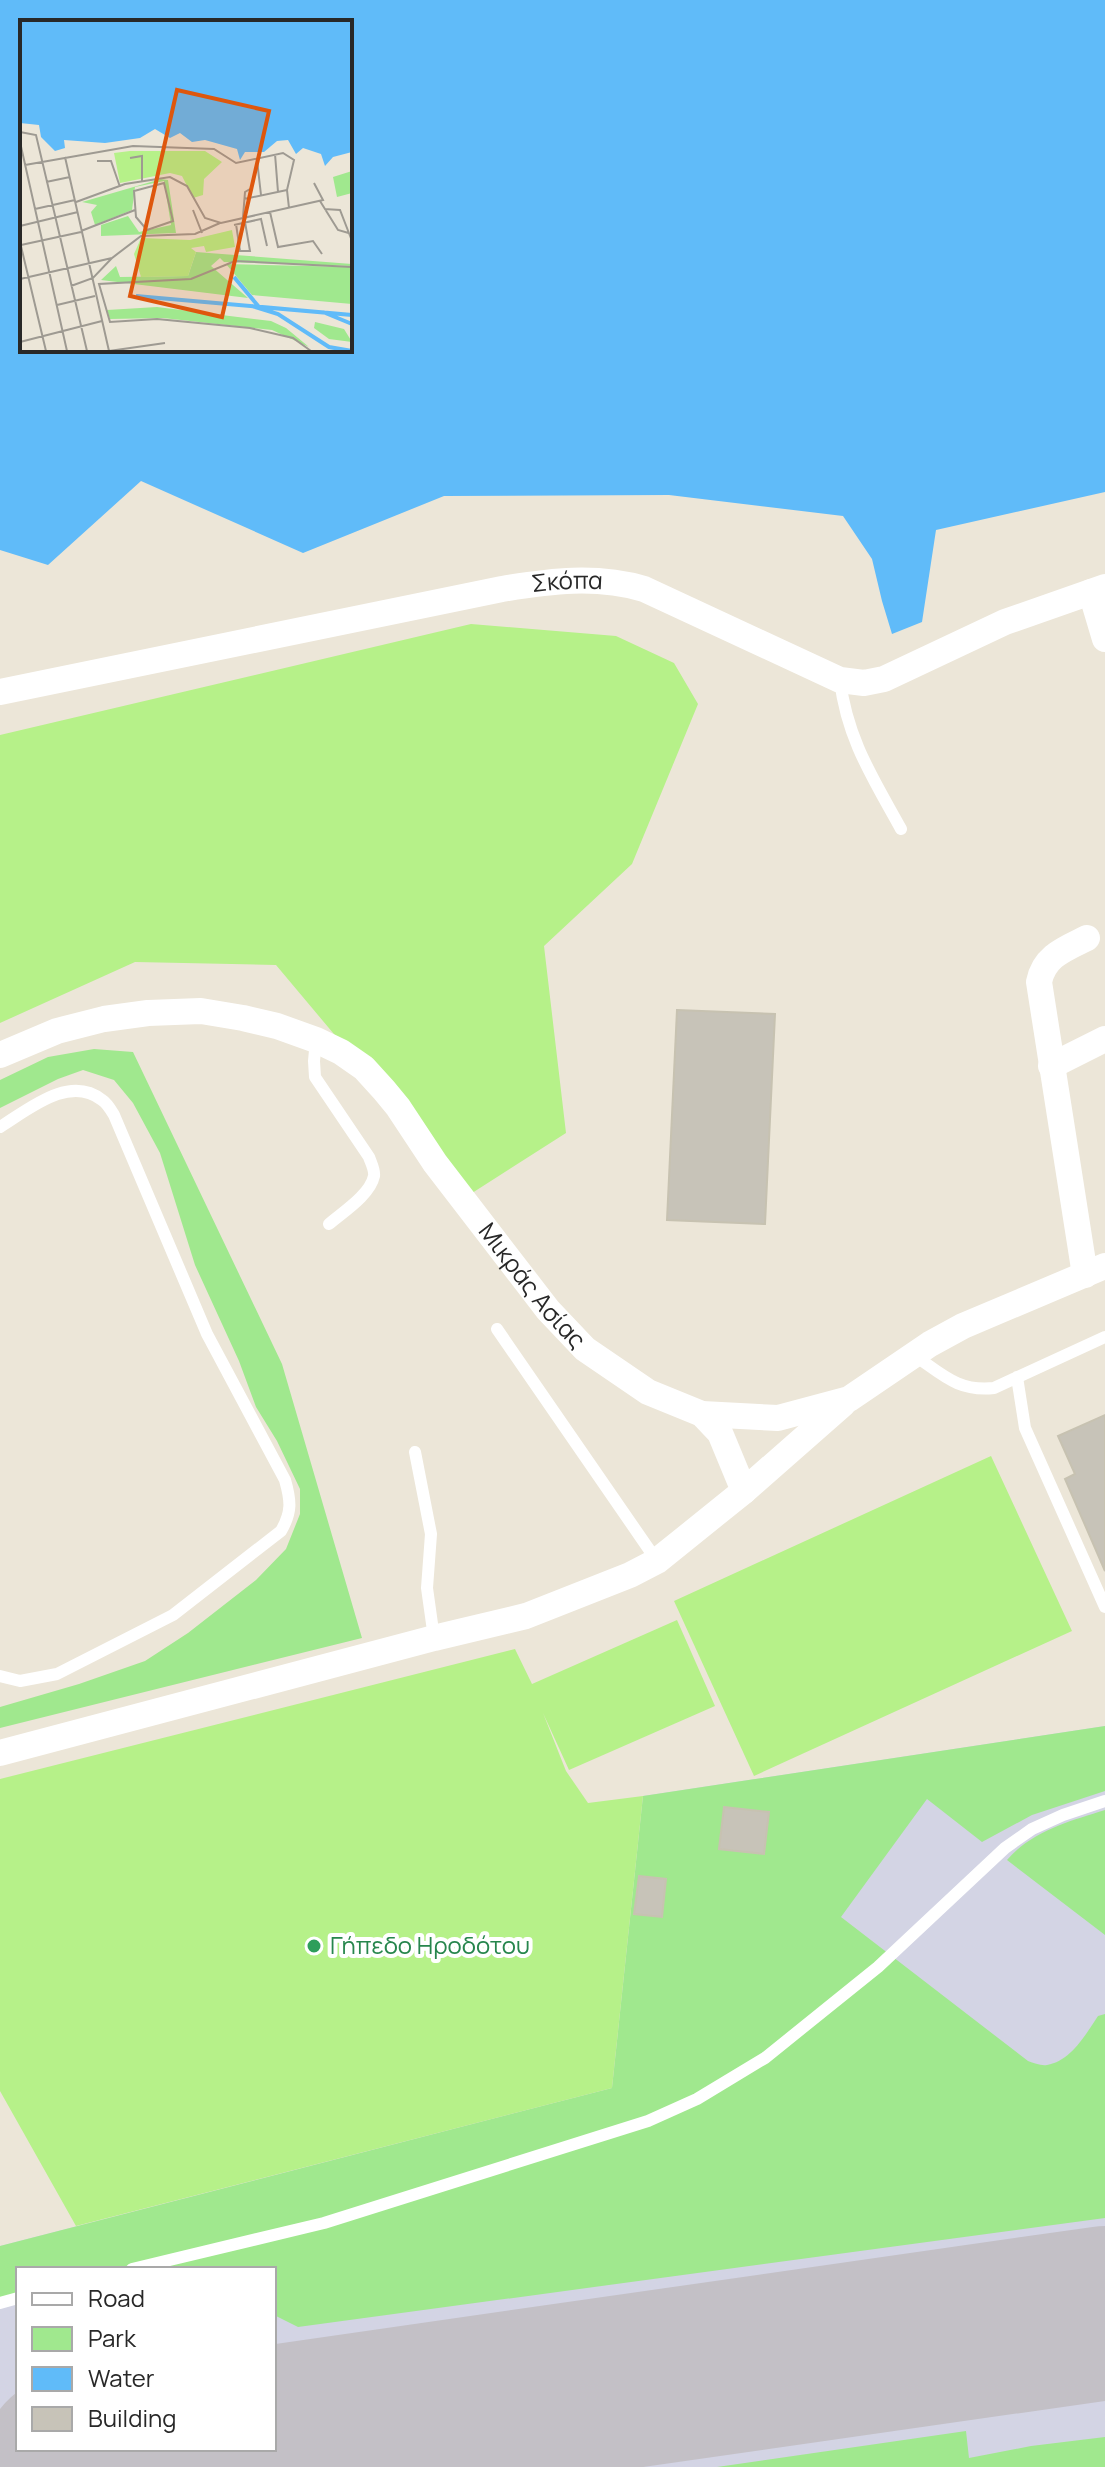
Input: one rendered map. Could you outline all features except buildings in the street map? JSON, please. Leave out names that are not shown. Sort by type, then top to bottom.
[{"type":"street","name":"Σκόπα","points":[[0,692],[502,589],[573,580],[623,583],[653,592],[840,680],[864,683],[884,679],[1005,622],[1098,590]]},
{"type":"street","points":[[1098,590],[1105,639]]},
{"type":"street","points":[[1087,938],[1052,957],[1041,970],[1039,982],[1051,1066],[1095,1270]]},
{"type":"street","name":"Μικράς Ασίας","points":[[0,1055],[57,1031],[104,1019],[201,1011],[277,1026],[341,1052],[364,1068],[398,1107],[435,1163],[548,1310],[585,1349],[648,1392],[702,1414],[778,1418],[849,1399],[963,1326],[1095,1270]]},
{"type":"street","points":[[1051,1066],[1105,1039]]},
{"type":"street","points":[[0,1753],[526,1616],[630,1575],[657,1561],[744,1491],[849,1399]]},
{"type":"street","points":[[702,1414],[720,1433],[744,1491]]},
{"type":"lane","points":[[840,680],[851,731],[901,829]]},
{"type":"lane","points":[[316,1040],[315,1077],[369,1157],[374,1177],[365,1192],[329,1224]]},
{"type":"lane","points":[[0,1127],[65,1090],[87,1092],[103,1100],[114,1115],[207,1334],[285,1480],[291,1502],[289,1517],[281,1531],[173,1615],[57,1674],[20,1681],[0,1676]]},
{"type":"lane","points":[[497,1329],[657,1561]]},
{"type":"lane","points":[[914,1355],[963,1388],[994,1388],[1105,1337]]},
{"type":"lane","points":[[1017,1377],[1025,1428],[1105,1607]]},
{"type":"lane","points":[[415,1452],[431,1534],[427,1588],[434,1638]]},
{"type":"lane","points":[[140,2267],[324,2223],[648,2121],[697,2099],[765,2058],[878,1967],[1005,1848],[1032,1829],[1105,1801]]},
{"type":"shaded area","points":[[1105,1726],[1105,2467],[0,2467],[0,2246],[612,2088],[643,1796]]},
{"type":"green space","points":[[471,624],[616,636],[674,663],[698,704],[632,864],[544,946],[566,1133],[469,1195],[276,965],[135,962],[0,1023],[0,735]]},
{"type":"green space","points":[[94,1049],[133,1052],[282,1364],[362,1638],[0,1728],[0,1707],[145,1661],[188,1633],[256,1580],[286,1549],[300,1514],[300,1489],[277,1441],[256,1407],[239,1361],[195,1265],[160,1153],[133,1103],[114,1080],[83,1070],[0,1108],[0,1080],[48,1057]]},
{"type":"green space","points":[[991,1456],[1072,1631],[754,1776],[674,1601]]},
{"type":"green space","name":"Γήπεδο Ηροδότου","points":[[677,1620],[715,1706],[569,1770],[543,1713],[566,1771],[588,1803],[643,1796],[612,2088],[76,2226],[0,2091],[0,1779],[515,1649],[532,1684]]},
{"type":"green space","points":[[1105,1726],[1105,1791],[1032,1815],[982,1842],[927,1799],[841,1917],[1028,2061],[1045,2065],[1063,2058],[1077,2046],[1098,2016],[1105,2014],[1105,2218],[298,2327],[276,2316],[276,2267],[16,2267],[16,2304],[0,2300],[0,2246],[612,2088],[643,1796]]},
{"type":"green space","points":[[1105,1810],[1105,1935],[1007,1860],[1040,1834]]},
{"type":"green space","points":[[966,2431],[969,2458],[1105,2437],[1105,2467],[717,2467]]},
{"type":"water","points":[[0,0],[1105,0],[1105,492],[936,530],[922,622],[892,634],[872,559],[843,516],[669,495],[444,496],[303,553],[141,481],[48,565],[0,550]]},
{"type":"runway","points":[[276,2432],[1105,2313]]},
{"type":"runway","points":[[69,2462],[143,2451]]},
{"type":"place","name":"Γήπεδο Ηροδότου","points":[[314,1946]]}]
